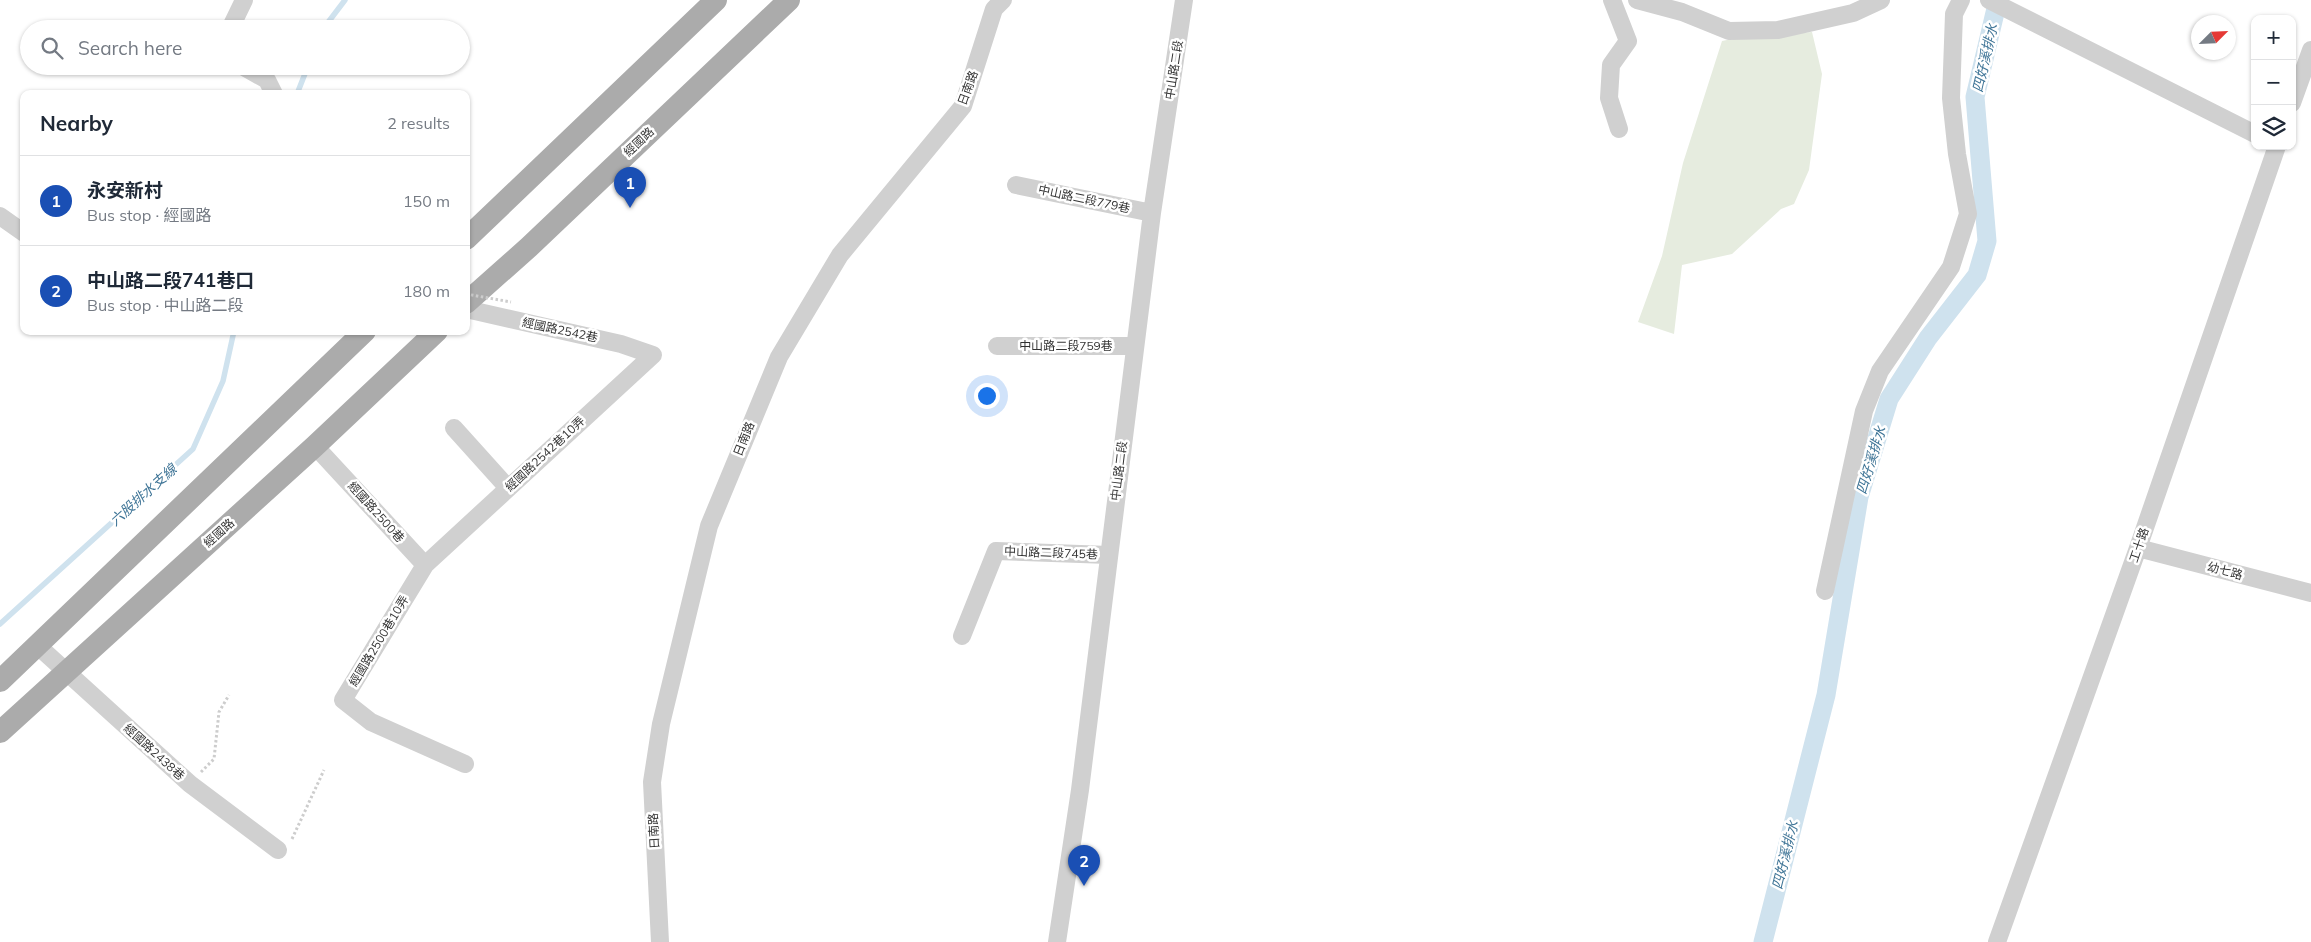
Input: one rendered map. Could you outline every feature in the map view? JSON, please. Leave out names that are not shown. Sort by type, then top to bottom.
[{"type":"main road","points":[[470,235],[716,0]]},
{"type":"main road","name":"經國路","points":[[470,300],[529,247],[789,0]]},
{"type":"main road","points":[[0,681],[361,335]]},
{"type":"main road","name":"經國路","points":[[0,732],[316,446],[433,335]]},
{"type":"street","points":[[234,20],[244,0]]},
{"type":"street","name":"日南路","points":[[660,942],[652,782],[661,724],[709,526],[779,357],[840,255],[963,106],[994,9],[1003,0]]},
{"type":"street","name":"中山路二段","points":[[1057,942],[1080,790],[1152,214],[1184,0]]},
{"type":"street","points":[[1612,0],[1628,41],[1611,65],[1609,98],[1619,129]]},
{"type":"street","points":[[1636,0],[1682,6],[1728,31],[1778,30],[1852,13],[1881,0]]},
{"type":"street","points":[[1825,591],[1864,411],[1880,371],[1951,267],[1968,214],[1957,154],[1951,98],[1954,14],[1960,0]]},
{"type":"street","points":[[1989,0],[2251,132]]},
{"type":"street","points":[[2296,92],[2311,50]]},
{"type":"street","points":[[258,75],[267,80],[272,90]]},
{"type":"street","name":"工十路","points":[[1997,942],[2138,548],[2276,150]]},
{"type":"street","name":"中山路二段779巷","points":[[1016,185],[1152,214]]},
{"type":"street","points":[[0,216],[20,229]]},
{"type":"street","name":"經國路2542巷","points":[[470,310],[621,344],[653,355]]},
{"type":"street","name":"中山路二段759巷","points":[[997,346],[1135,346]]},
{"type":"street","name":"經國路2542巷10弄","points":[[431,559],[653,355]]},
{"type":"street","points":[[454,428],[508,488]]},
{"type":"street","name":"經國路2500巷","points":[[316,446],[431,559]]},
{"type":"street","name":"幼七路","points":[[2138,548],[2311,593]]},
{"type":"street","name":"中山路二段745巷","points":[[962,636],[996,551],[1108,555]]},
{"type":"street","name":"經國路2500巷10弄","points":[[431,559],[343,700],[371,722],[465,764]]},
{"type":"street","name":"經國路2438巷","points":[[38,646],[190,784],[278,850]]},
{"type":"path","points":[[470,295],[511,302]]},
{"type":"path","points":[[190,784],[214,759],[219,712],[229,695]]},
{"type":"path","points":[[278,850],[291,840],[324,770]]},
{"type":"shaded area","points":[[1812,32],[1822,74],[1809,170],[1794,204],[1781,209],[1732,254],[1682,265],[1674,334],[1638,322],[1662,256],[1683,163],[1722,41],[1742,37]]},
{"type":"waterway","name":"六股排水支線","points":[[330,20],[345,0]]},
{"type":"waterway","name":"四好溪排水","points":[[1763,942],[1826,695],[1859,497],[1889,399],[1928,338],[1977,275],[1987,241],[1975,97],[1998,0]]},
{"type":"waterway","name":"六股排水支線","points":[[299,90],[304,75]]},
{"type":"waterway","name":"六股排水支線","points":[[0,624],[193,449],[223,381],[233,335]]},
{"type":"place","name":"永安新村","points":[[630,208]]},
{"type":"place","name":"中山路二段741巷口","points":[[1084,886]]}]
